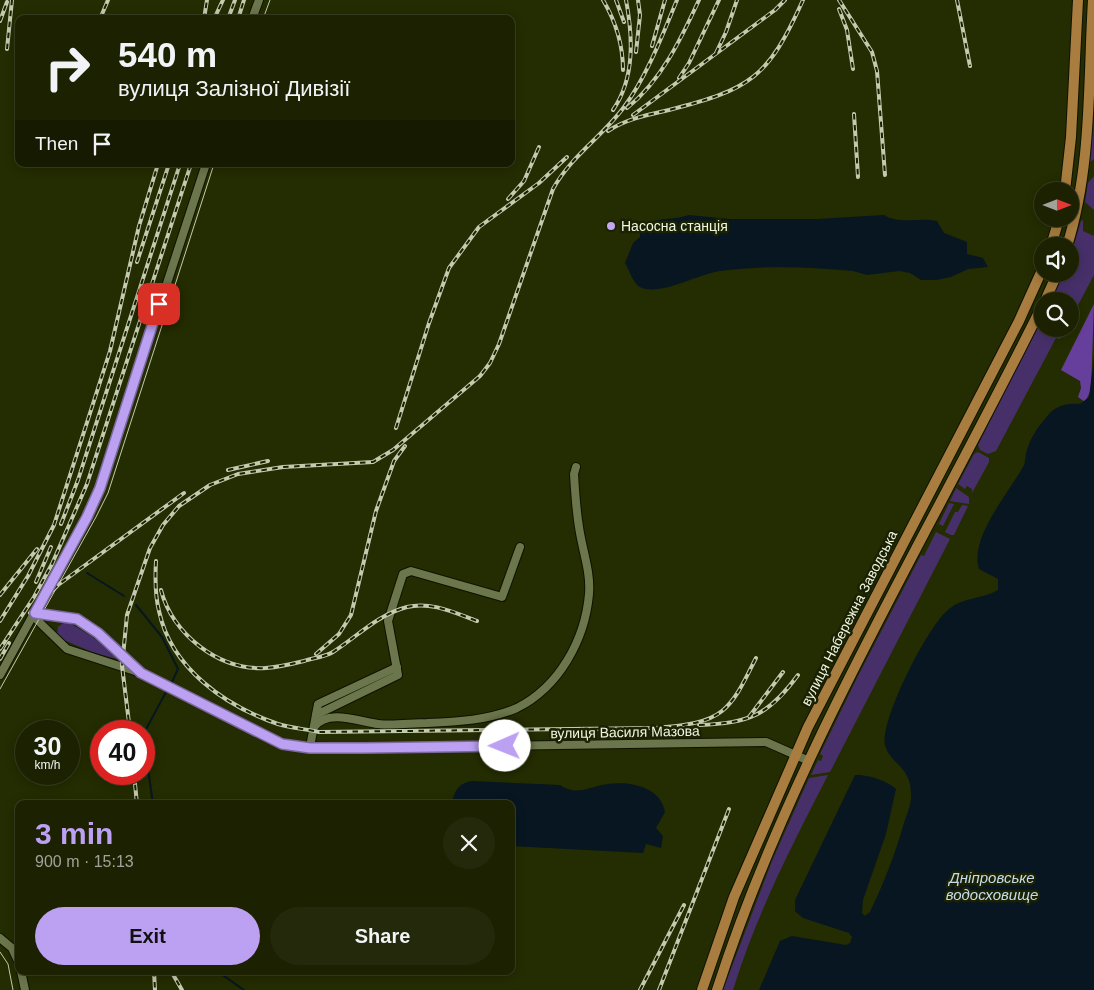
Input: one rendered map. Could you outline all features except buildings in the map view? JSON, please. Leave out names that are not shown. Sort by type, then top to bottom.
[{"type":"main road","points":[[1066,182],[1071,137],[1078,0]]},
{"type":"main road","points":[[1069,237],[1078,205],[1084,168],[1093,0]]},
{"type":"main road","name":"вулиця Набережна Заводська","points":[[702,990],[734,896],[795,754],[1019,321],[1037,282]]},
{"type":"main road","name":"вулиця Набережна Заводська","points":[[717,990],[748,902],[809,761],[1034,322]]},
{"type":"street","points":[[253,15],[259,0]]},
{"type":"street","points":[[0,676],[87,517],[100,488],[205,167]]},
{"type":"street","points":[[314,727],[319,720],[331,717],[380,724],[439,722],[488,717],[516,708],[541,693],[562,668],[578,642],[586,617],[589,592],[588,574],[579,526],[574,474],[576,466]]},
{"type":"street","points":[[310,748],[318,704],[397,668],[388,621],[403,574],[411,571],[502,597],[520,548]]},
{"type":"street","name":"вулиця Василя Мазова","points":[[34,614],[68,617],[87,625],[141,673]]},
{"type":"street","name":"вулиця Василя Мазова","points":[[34,614],[67,649],[141,673],[272,740],[295,746],[310,748],[400,748],[762,742],[809,761]]},
{"type":"street","points":[[0,938],[12,948],[15,954]]},
{"type":"street","points":[[22,975],[25,990]]},
{"type":"shaded area","points":[[1093,91],[1094,159],[1089,163]]},
{"type":"shaded area","points":[[1094,176],[1094,210],[1085,202],[1088,183]]},
{"type":"shaded area","points":[[1083,220],[1083,231],[1094,236],[1094,275],[1079,303],[1079,292],[1055,292],[1059,282],[1079,282],[1079,237],[1076,237]]},
{"type":"shaded area","points":[[1094,304],[1091,390],[1085,402],[1078,397],[1081,388],[1080,381],[1061,370]]},
{"type":"shaded area","points":[[1034,335],[1034,337],[1061,337],[1060,339],[1056,338],[996,451],[988,454],[980,450],[978,445]]},
{"type":"shaded area","points":[[978,452],[989,458],[989,462],[972,493],[972,489],[967,486],[965,489],[958,484],[974,454]]},
{"type":"shaded area","points":[[956,488],[969,497],[969,504],[950,501]]},
{"type":"shaded area","points":[[949,503],[954,504],[943,526],[939,524],[937,528]]},
{"type":"shaded area","points":[[962,505],[968,506],[954,535],[951,535],[945,532],[955,512],[958,512]]},
{"type":"shaded area","points":[[936,532],[950,539],[830,772],[811,775],[818,760],[821,761],[823,756],[820,754],[858,676],[921,555],[924,556]]},
{"type":"shaded area","points":[[66,621],[98,640],[117,659],[92,652],[57,637],[58,627]]},
{"type":"shaded area","points":[[828,775],[788,854],[764,907],[733,990],[723,990],[772,861],[809,778]]},
{"type":"water","points":[[689,215],[729,219],[817,219],[884,215],[897,220],[937,221],[944,233],[967,242],[967,254],[983,258],[988,267],[968,269],[951,277],[936,280],[921,280],[910,273],[899,271],[867,275],[853,271],[819,268],[754,268],[711,273],[660,289],[642,288],[639,286],[634,281],[625,263],[633,243],[640,237],[640,228],[657,220]]},
{"type":"water","name":"Дніпровське водосховище","points":[[1094,357],[1094,990],[759,990],[780,941],[792,936],[846,945],[850,943],[852,937],[849,933],[803,918],[795,911],[795,900],[855,775],[877,779],[888,783],[896,789],[886,834],[863,900],[862,913],[865,916],[870,912],[893,857],[911,801],[908,777],[891,757],[885,745],[885,733],[898,695],[918,652],[940,618],[949,609],[961,602],[998,590],[998,579],[979,569],[977,556],[985,529],[1024,465],[1028,445],[1042,422],[1056,408],[1067,404],[1080,404],[1089,397]]},
{"type":"water","points":[[472,781],[560,785],[573,790],[584,790],[617,783],[635,785],[651,791],[662,803],[665,812],[656,828],[663,836],[661,848],[646,844],[643,853],[515,846],[515,800],[452,800],[458,788]]},
{"type":"waterway","points":[[87,573],[124,596]]},
{"type":"waterway","points":[[136,605],[162,637],[178,669],[172,682]]},
{"type":"waterway","points":[[152,800],[145,748],[145,731],[166,692]]},
{"type":"waterway","points":[[223,975],[244,990]]},
{"type":"tram line","points":[[264,15],[270,0]]},
{"type":"tram line","points":[[0,689],[108,493],[213,167]]},
{"type":"tram line","points":[[0,952],[8,964],[13,990]]},
{"type":"railway","points":[[7,49],[12,0]]},
{"type":"railway","points":[[102,15],[108,0]]},
{"type":"railway","points":[[205,15],[207,0]]},
{"type":"railway","points":[[216,15],[223,0]]},
{"type":"railway","points":[[229,15],[235,0]]},
{"type":"railway","points":[[239,15],[244,0]]},
{"type":"railway","points":[[603,0],[618,34],[623,70]]},
{"type":"railway","points":[[616,0],[624,22]]},
{"type":"railway","points":[[613,110],[620,98],[629,71],[631,43],[626,0]]},
{"type":"railway","points":[[636,52],[640,15],[638,0]]},
{"type":"railway","points":[[652,46],[665,0]]},
{"type":"railway","points":[[129,720],[122,666],[127,615],[150,548],[163,525],[179,506],[210,485],[238,474],[283,467],[373,462],[393,450],[480,376],[490,363],[499,344],[553,189],[569,166],[615,118],[632,95],[654,55],[677,0]]},
{"type":"railway","points":[[627,108],[660,72],[685,30],[699,0]]},
{"type":"railway","points":[[679,78],[689,63],[719,0]]},
{"type":"railway","points":[[716,53],[726,32],[737,0]]},
{"type":"railway","points":[[633,115],[775,10],[785,0]]},
{"type":"railway","points":[[608,131],[622,123],[720,95],[738,87],[767,64],[791,26],[803,0]]},
{"type":"railway","points":[[839,0],[872,52],[877,71],[885,175]]},
{"type":"railway","points":[[957,0],[970,66]]},
{"type":"railway","points":[[0,21],[7,2]]},
{"type":"railway","points":[[839,9],[847,30],[853,69]]},
{"type":"railway","points":[[854,114],[858,177]]},
{"type":"railway","points":[[508,199],[524,181],[539,147]]},
{"type":"railway","points":[[396,428],[429,323],[449,268],[479,227],[539,183],[567,157]]},
{"type":"railway","points":[[0,621],[28,576],[54,525],[110,351],[139,226],[157,167]]},
{"type":"railway","points":[[137,262],[168,167]]},
{"type":"railway","points":[[61,524],[78,480],[179,167]]},
{"type":"railway","points":[[0,649],[34,597],[52,564],[87,484],[190,167]]},
{"type":"railway","points":[[316,654],[339,634],[351,615],[376,511],[394,461],[405,446]]},
{"type":"railway","points":[[228,470],[268,461]]},
{"type":"railway","points":[[30,613],[58,585],[184,493]]},
{"type":"railway","points":[[36,582],[51,547]]},
{"type":"railway","points":[[0,595],[37,549]]},
{"type":"railway","points":[[156,561],[157,599],[165,631],[175,650],[188,667],[203,682],[239,707],[288,727],[319,732],[655,728],[690,724],[715,716],[728,706],[742,686],[756,658]]},
{"type":"railway","points":[[161,590],[175,621],[200,647],[231,663],[248,667],[275,667],[326,655],[386,615],[407,607],[434,607],[452,611],[477,621]]},
{"type":"railway","points":[[0,659],[9,643]]},
{"type":"railway","points":[[749,717],[783,672]]},
{"type":"railway","points":[[699,725],[731,722],[756,715],[777,700],[798,675]]},
{"type":"railway","points":[[135,785],[137,800]]},
{"type":"railway","points":[[659,990],[729,809]]},
{"type":"railway","points":[[640,990],[684,905]]},
{"type":"railway","points":[[154,975],[155,990]]},
{"type":"railway","points":[[173,975],[182,990]]},
{"type":"place","name":"Насосна станція","points":[[611,226]]},
{"type":"route","points":[[159,304],[100,488],[87,517],[35,613],[77,619],[98,633],[141,673],[282,744],[310,748],[505,746]]}]
